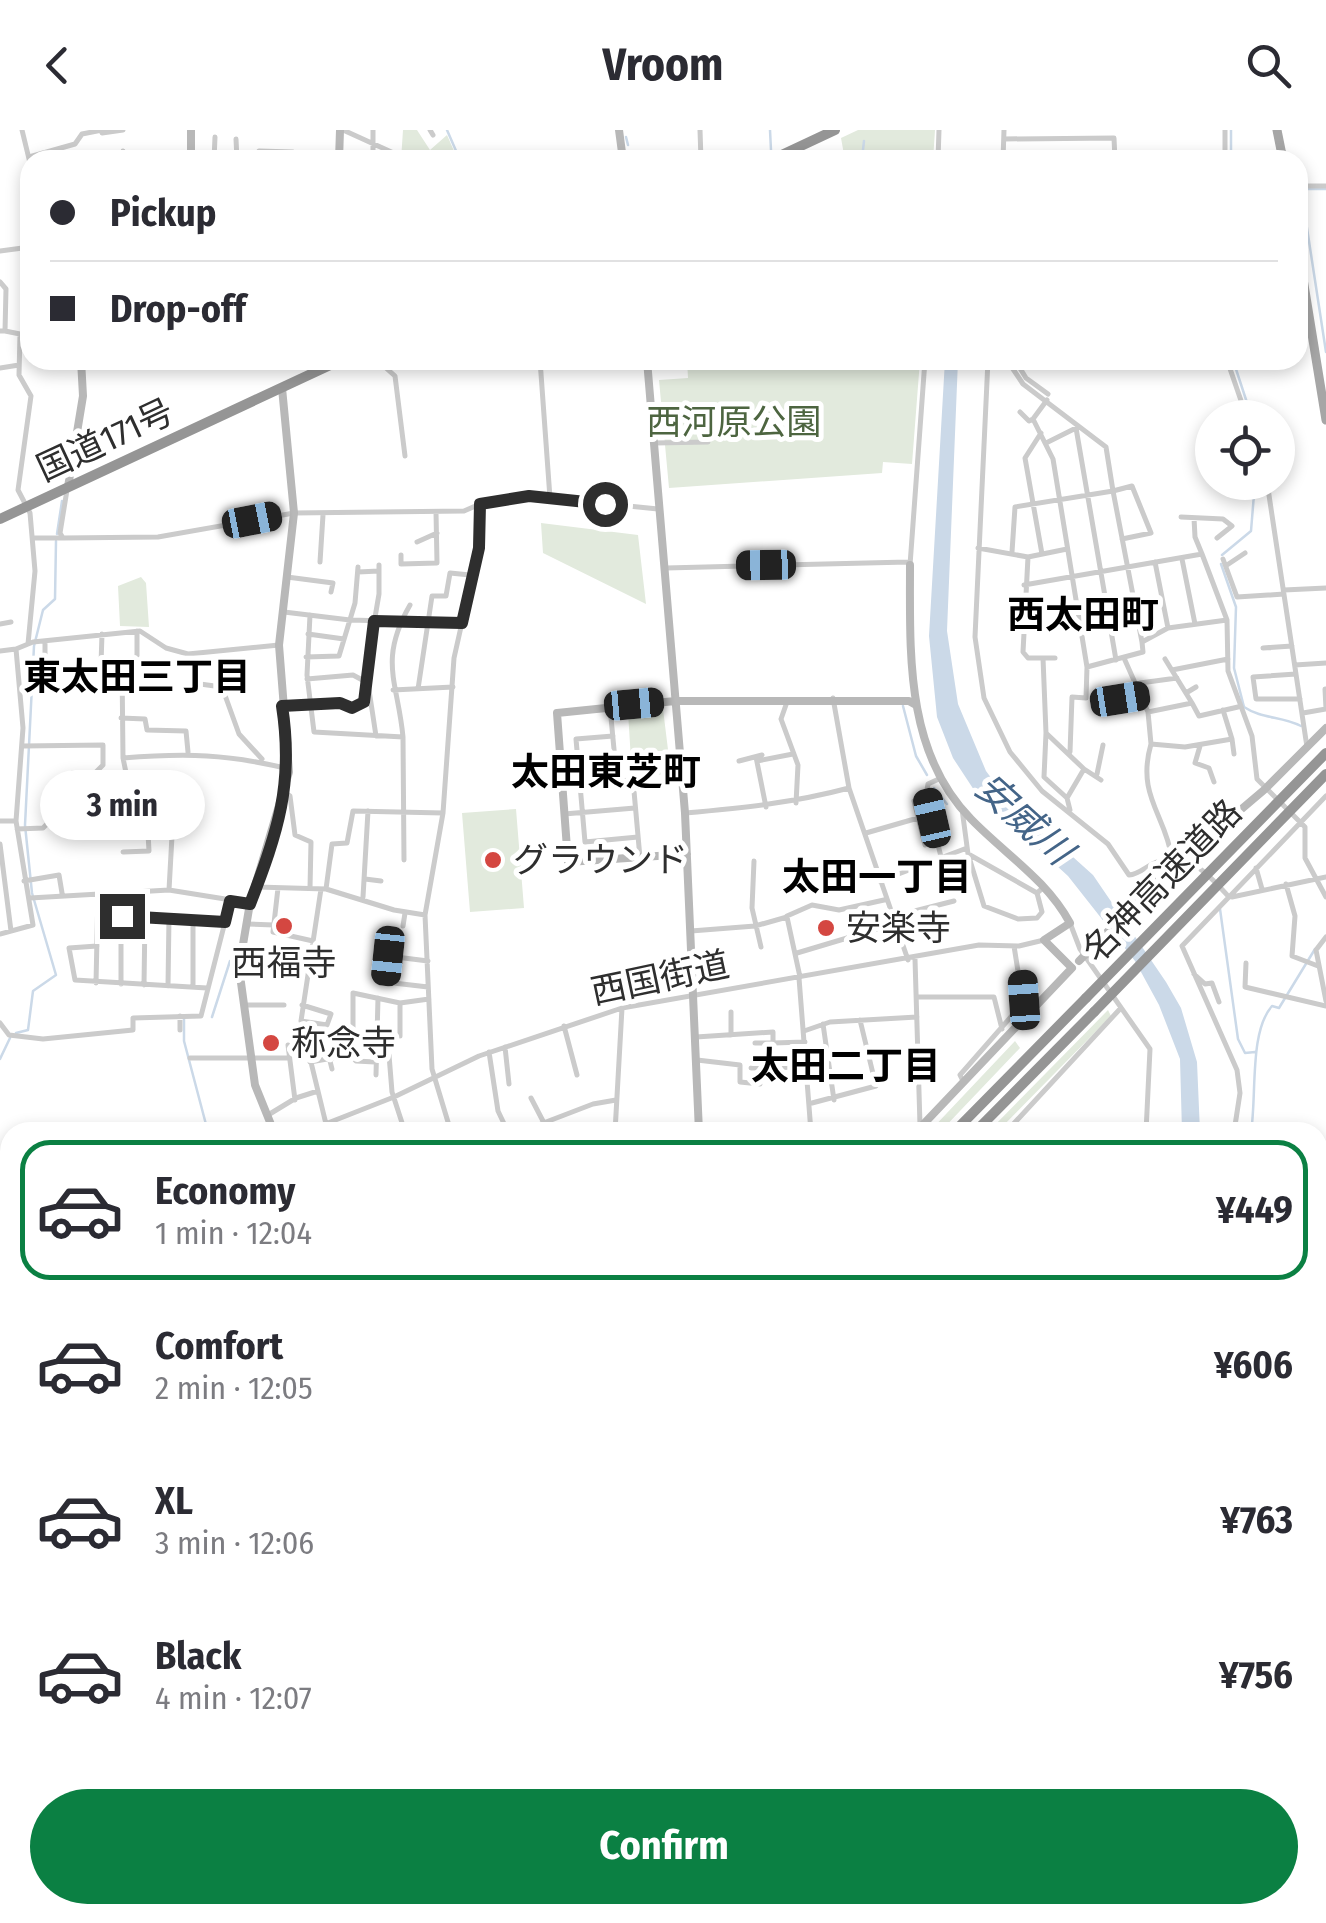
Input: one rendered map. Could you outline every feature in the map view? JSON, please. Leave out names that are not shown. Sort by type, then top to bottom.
[{"type":"highway","points":[[792,150],[835,130]]},
{"type":"highway","name":"国道171号","points":[[0,519],[320,370]]},
{"type":"highway","name":"名神高速道路","points":[[964,1122],[1326,754]]},
{"type":"highway","name":"名神高速道路","points":[[985,1122],[1326,774]]},
{"type":"main road","points":[[1308,309],[1326,420]]},
{"type":"street","points":[[57,150],[74,144],[82,132],[123,130]]},
{"type":"street","points":[[341,130],[386,150]]},
{"type":"street","points":[[373,130],[374,150]]},
{"type":"street","points":[[1003,150],[1004,130]]},
{"type":"street","points":[[214,150],[215,136]]},
{"type":"street","points":[[236,138],[236,150]]},
{"type":"street","points":[[1004,139],[1114,138],[1115,150]]},
{"type":"street","points":[[0,282],[6,288],[2,331],[20,334],[19,375],[31,396],[18,490],[27,506],[33,538],[35,571],[28,644]]},
{"type":"street","points":[[0,368],[19,365]]},
{"type":"street","points":[[63,538],[60,533],[83,396],[82,370]]},
{"type":"street","points":[[389,370],[394,374],[405,456]]},
{"type":"street","points":[[541,370],[550,498]]},
{"type":"street","points":[[648,370],[685,813],[700,1122]]},
{"type":"street","points":[[924,370],[910,565],[916,705],[927,750],[940,778],[962,809],[1046,886],[1070,923],[1080,948],[1150,1049],[1146,1122]]},
{"type":"street","points":[[987,370],[974,636],[984,698],[1010,752],[1042,791],[1108,844],[1134,876],[1177,859]]},
{"type":"street","points":[[1014,370],[1023,384],[1047,397]]},
{"type":"street","points":[[1021,370],[1076,428],[1106,447],[1143,652],[1087,668]]},
{"type":"street","points":[[1230,370],[1241,400]]},
{"type":"street","points":[[269,1122],[255,1084],[239,968],[250,904],[286,794],[289,769],[279,644],[294,513],[282,388]]},
{"type":"street","points":[[1020,412],[1028,421],[1033,419],[1047,397]]},
{"type":"street","points":[[1033,419],[1047,442],[1087,668],[1086,698],[1072,697],[1070,752]]},
{"type":"street","points":[[1047,442],[1076,428]]},
{"type":"street","points":[[1076,428],[1085,496],[1120,659],[1139,684],[1148,712],[1150,804],[1177,859],[1210,876],[1229,897]]},
{"type":"street","points":[[1042,432],[1025,458],[1042,554]]},
{"type":"street","points":[[655,443],[708,442]]},
{"type":"street","points":[[1012,552],[1015,507],[1132,486],[1151,533],[1122,539]]},
{"type":"street","points":[[33,538],[158,537],[294,513],[464,511],[480,504],[529,496],[661,510]]},
{"type":"street","points":[[1271,500],[1308,747]]},
{"type":"street","points":[[448,1122],[434,1077],[425,914],[443,813],[462,623],[479,548],[480,504]]},
{"type":"street","points":[[401,555],[401,564],[435,564],[436,512]]},
{"type":"street","points":[[320,562],[323,514]]},
{"type":"street","points":[[1181,518],[1223,518],[1232,526],[1216,538]]},
{"type":"street","points":[[1194,518],[1195,537],[1228,620],[1228,659],[1238,706],[1250,731],[1256,776],[1264,790],[1305,827],[1305,858],[1326,897]]},
{"type":"street","points":[[417,542],[437,533]]},
{"type":"street","points":[[978,548],[1028,558],[1067,549]]},
{"type":"street","points":[[1240,609],[1225,562],[1245,553]]},
{"type":"street","points":[[1024,586],[1202,554]]},
{"type":"street","points":[[1182,557],[1195,624]]},
{"type":"street","points":[[1028,558],[1023,652],[1028,658],[1055,658]]},
{"type":"street","points":[[666,568],[908,562],[910,565]]},
{"type":"street","points":[[1155,562],[1168,628]]},
{"type":"street","points":[[306,657],[339,656],[358,570],[379,568],[366,682],[376,736]]},
{"type":"street","points":[[418,688],[420,657],[432,623],[432,596],[446,596],[450,574],[472,575]]},
{"type":"street","points":[[287,577],[333,583],[332,592]]},
{"type":"street","points":[[315,592],[317,582]]},
{"type":"street","points":[[1238,596],[1326,588]]},
{"type":"street","points":[[1024,612],[1077,602]]},
{"type":"street","points":[[404,860],[402,737],[391,665],[401,622],[410,605]]},
{"type":"street","points":[[282,612],[350,620],[462,623]]},
{"type":"street","points":[[310,614],[306,657],[314,732],[402,737]]},
{"type":"street","points":[[1142,642],[1168,628],[1228,620]]},
{"type":"street","points":[[0,624],[10,622]]},
{"type":"street","points":[[0,651],[45,641],[137,632],[172,651],[194,655],[279,644]]},
{"type":"street","points":[[102,634],[101,664],[122,666],[137,665],[137,632]]},
{"type":"street","points":[[308,634],[344,639]]},
{"type":"street","points":[[45,641],[45,656]]},
{"type":"street","points":[[1262,648],[1292,646]]},
{"type":"street","points":[[0,934],[34,922],[16,821],[22,746],[16,649]]},
{"type":"street","points":[[194,655],[200,684],[222,687],[240,734],[258,750],[262,760]]},
{"type":"street","points":[[1043,658],[1044,776],[1067,798],[1071,812]]},
{"type":"street","points":[[1164,659],[1199,716],[1238,706]]},
{"type":"street","points":[[1172,670],[1228,659]]},
{"type":"street","points":[[1295,665],[1326,663]]},
{"type":"street","points":[[122,666],[120,718],[131,797]]},
{"type":"street","points":[[1296,674],[1252,678],[1257,702],[1300,699]]},
{"type":"street","points":[[307,679],[353,675],[366,682]]},
{"type":"street","points":[[1139,684],[1177,678]]},
{"type":"street","points":[[1186,693],[1196,687]]},
{"type":"street","points":[[393,690],[453,688]]},
{"type":"street","points":[[1303,713],[1326,709],[1325,689]]},
{"type":"street","points":[[282,706],[355,707],[368,695]]},
{"type":"street","points":[[1123,710],[1117,700],[1142,696]]},
{"type":"street","points":[[687,854],[569,863],[556,716],[675,702],[832,698],[910,700],[916,705]]},
{"type":"street","points":[[832,698],[849,788],[866,832],[884,900],[911,960],[917,1017],[917,1122]]},
{"type":"street","points":[[787,699],[781,719],[795,754],[796,803]]},
{"type":"street","points":[[1148,712],[1192,703]]},
{"type":"street","points":[[610,707],[616,781]]},
{"type":"street","points":[[1223,710],[1234,754]]},
{"type":"street","points":[[120,718],[145,718],[147,730],[186,730],[188,752]]},
{"type":"street","points":[[926,1122],[1177,859],[1264,790],[1326,728]]},
{"type":"street","points":[[1046,733],[1084,769],[1099,777],[1103,745]]},
{"type":"street","points":[[613,736],[576,740],[585,842],[638,838]]},
{"type":"street","points":[[1151,744],[1200,746],[1232,740]]},
{"type":"street","points":[[18,829],[43,828],[49,822],[90,821],[96,816],[96,773],[104,765],[104,745],[22,746]]},
{"type":"street","points":[[1200,746],[1195,763],[1213,769],[1214,782]]},
{"type":"street","points":[[123,758],[188,752],[262,760],[289,769]]},
{"type":"street","points":[[739,761],[795,754]]},
{"type":"street","points":[[758,758],[766,806]]},
{"type":"street","points":[[1067,798],[1084,769]]},
{"type":"street","points":[[95,794],[68,793],[72,773],[96,773]]},
{"type":"street","points":[[122,798],[182,796],[178,778]]},
{"type":"street","points":[[940,778],[928,784],[926,796],[944,869]]},
{"type":"street","points":[[161,779],[162,796]]},
{"type":"street","points":[[580,784],[633,780],[640,858]]},
{"type":"street","points":[[685,813],[796,803],[849,788]]},
{"type":"street","points":[[286,794],[290,796],[295,833],[311,842],[310,888]]},
{"type":"street","points":[[925,845],[914,801],[926,796]]},
{"type":"street","points":[[1236,1122],[1240,1092],[1237,1070],[1182,946],[1326,796]]},
{"type":"street","points":[[563,814],[636,808]]},
{"type":"street","points":[[879,882],[915,870],[915,865],[968,851],[1036,892],[1042,912],[1037,918],[1018,919],[984,906],[968,851],[962,809]]},
{"type":"street","points":[[326,1122],[301,1021],[332,844],[347,843],[353,810],[443,813]]},
{"type":"street","points":[[363,899],[368,811]]},
{"type":"street","points":[[122,852],[149,851],[142,817]]},
{"type":"street","points":[[170,890],[172,818]]},
{"type":"street","points":[[866,832],[918,818]]},
{"type":"street","points":[[0,821],[16,821]]},
{"type":"street","points":[[122,824],[122,833],[172,834]]},
{"type":"street","points":[[0,844],[11,931]]},
{"type":"street","points":[[754,861],[755,926],[761,947]]},
{"type":"street","points":[[1256,868],[1262,889]]},
{"type":"street","points":[[24,881],[60,875],[62,893]]},
{"type":"street","points":[[1229,897],[1326,877]]},
{"type":"street","points":[[366,879],[381,880]]},
{"type":"street","points":[[1286,884],[1296,916],[1292,956],[1318,966]]},
{"type":"street","points":[[1036,892],[1046,886]]},
{"type":"street","points":[[256,887],[324,889],[404,913],[425,914]]},
{"type":"street","points":[[278,888],[273,932],[313,941]]},
{"type":"street","points":[[29,898],[62,893],[170,890],[250,904]]},
{"type":"street","points":[[96,983],[98,892]]},
{"type":"street","points":[[691,931],[755,926],[812,905],[839,910],[884,900]]},
{"type":"street","points":[[891,916],[942,907],[954,900]]},
{"type":"street","points":[[0,1023],[12,1036],[71,1038],[133,1030],[133,1018],[200,1016],[230,901]]},
{"type":"street","points":[[403,926],[404,913]]},
{"type":"street","points":[[0,916],[9,915]]},
{"type":"street","points":[[98,916],[225,922]]},
{"type":"street","points":[[120,984],[122,916]]},
{"type":"street","points":[[144,985],[145,916]]},
{"type":"street","points":[[168,986],[170,917]]},
{"type":"street","points":[[787,917],[796,954],[812,1104]]},
{"type":"street","points":[[193,920],[193,986]]},
{"type":"street","points":[[1070,923],[1044,940],[1075,965]]},
{"type":"street","points":[[245,924],[274,925]]},
{"type":"street","points":[[796,954],[894,924]]},
{"type":"street","points":[[1246,962],[1245,987],[1326,1004],[1316,950],[1326,937]]},
{"type":"street","name":"西国街道","points":[[331,1122],[489,1052],[622,1008],[979,946],[1014,946],[1044,940]]},
{"type":"street","points":[[97,946],[70,948],[74,980],[207,988]]},
{"type":"street","points":[[964,1082],[960,1075],[1024,1003],[1014,946]]},
{"type":"street","points":[[428,961],[388,956],[385,982],[428,987]]},
{"type":"street","points":[[1190,971],[1205,984],[1222,981]]},
{"type":"street","points":[[1212,984],[1220,1002]]},
{"type":"street","points":[[1251,998],[1254,989]]},
{"type":"street","points":[[376,1032],[353,1033],[353,992],[400,1003],[429,999]]},
{"type":"street","points":[[916,997],[994,997],[1002,1029]]},
{"type":"street","points":[[376,1074],[378,998]]},
{"type":"street","points":[[400,1003],[400,1036]]},
{"type":"street","points":[[245,1005],[284,1004]]},
{"type":"street","points":[[301,1021],[328,1026],[331,1014],[302,1005]]},
{"type":"street","points":[[616,1122],[622,1008]]},
{"type":"street","points":[[1015,1122],[1120,1009]]},
{"type":"street","points":[[731,1012],[731,1035]]},
{"type":"street","points":[[180,1016],[180,1030]]},
{"type":"street","points":[[804,1031],[823,1024],[917,1017]]},
{"type":"street","points":[[810,1122],[808,1107],[812,1104],[876,1086],[860,1020]]},
{"type":"street","points":[[823,1024],[834,1100]]},
{"type":"street","points":[[564,1026],[577,1075]]},
{"type":"street","points":[[696,1037],[773,1032],[774,1043]]},
{"type":"street","points":[[340,1042],[340,1055]]},
{"type":"street","points":[[754,1043],[805,1042]]},
{"type":"street","points":[[505,1048],[509,1084]]},
{"type":"street","points":[[191,1058],[305,1049]]},
{"type":"street","points":[[289,1051],[295,1100]]},
{"type":"street","points":[[489,1052],[503,1122]]},
{"type":"street","points":[[310,1062],[350,1055],[356,1062],[376,1062]]},
{"type":"street","points":[[389,1055],[394,1097],[402,1122]]},
{"type":"street","points":[[329,1057],[332,1068]]},
{"type":"street","points":[[697,1060],[740,1065],[740,1082],[760,1084]]},
{"type":"street","points":[[752,1068],[809,1067]]},
{"type":"street","points":[[266,1116],[318,1092]]},
{"type":"street","points":[[532,1098],[544,1122]]},
{"type":"street","points":[[547,1122],[616,1100]]},
{"type":"street","points":[[0,1632],[0,1645]]},
{"type":"green space","points":[[403,130],[417,130],[430,150],[402,150]]},
{"type":"green space","points":[[858,130],[935,130],[934,150],[843,150],[841,138]]},
{"type":"green space","points":[[447,135],[454,150],[430,150]]},
{"type":"green space","name":"西河原公園","points":[[688,370],[919,370],[912,464],[883,462],[882,473],[669,488],[659,380],[688,378]]},
{"type":"green space","points":[[541,523],[638,535],[646,604],[543,553]]},
{"type":"green space","points":[[141,577],[146,583],[149,627],[120,626],[118,586]]},
{"type":"green space","points":[[663,709],[671,774],[632,776],[628,712]]},
{"type":"green space","name":"グラウンド","points":[[516,809],[524,908],[470,912],[462,813]]},
{"type":"green space","points":[[1108,1010],[1111,1016],[1007,1122],[998,1122]]},
{"type":"green space","points":[[1015,1041],[1020,1048],[950,1122],[938,1122]]},
{"type":"water","name":"安威川","points":[[944,370],[958,370],[947,631],[958,704],[986,771],[1004,795],[1093,875],[1166,982],[1181,1008],[1197,1062],[1200,1122],[1182,1122],[1180,1059],[1159,1005],[1135,961],[1068,876],[974,790],[953,758],[937,717],[929,636]]},
{"type":"waterway","points":[[447,130],[456,150]]},
{"type":"waterway","points":[[770,130],[771,150]]},
{"type":"waterway","points":[[1231,130],[1231,150]]},
{"type":"waterway","points":[[626,137],[628,145]]},
{"type":"waterway","points":[[863,150],[864,141]]},
{"type":"waterway","points":[[1308,189],[1326,189]]},
{"type":"waterway","points":[[1308,235],[1326,352]]},
{"type":"waterway","points":[[1236,370],[1246,400]]},
{"type":"waterway","points":[[1222,555],[1251,531],[1254,500]]},
{"type":"waterway","points":[[57,534],[62,501]]},
{"type":"waterway","points":[[16,1033],[28,1030],[33,991],[56,975],[32,893],[25,825],[34,646],[43,610],[55,599],[56,541]]},
{"type":"waterway","points":[[1221,564],[1236,607],[1234,668],[1244,707],[1301,726]]},
{"type":"waterway","points":[[903,706],[916,756],[927,775]]},
{"type":"waterway","points":[[934,788],[947,804]]},
{"type":"waterway","points":[[1220,909],[1238,1039],[1245,1053],[1255,1052]]},
{"type":"waterway","points":[[1252,1122],[1257,1048],[1265,1017],[1272,1006],[1279,1008],[1315,949]]},
{"type":"waterway","points":[[212,1017],[230,961]]},
{"type":"waterway","points":[[184,1019],[184,1041],[205,1122]]},
{"type":"waterway","points":[[0,1059],[10,1038]]},
{"type":"place","name":"グラウンド","points":[[493,860]]},
{"type":"place","name":"西福寺","points":[[284,926]]},
{"type":"place","name":"安楽寺","points":[[826,928]]},
{"type":"place","name":"称念寺","points":[[271,1043]]},
{"type":"district","name":"西太田町","points":[[1083,615]]},
{"type":"district","name":"東太田三丁目","points":[[137,677]]},
{"type":"district","name":"太田東芝町","points":[[606,772]]},
{"type":"district","name":"太田一丁目","points":[[877,877]]},
{"type":"district","name":"太田二丁目","points":[[846,1066]]},
{"type":"route","points":[[122,916],[225,922],[230,901],[250,904],[287,786],[289,755],[282,706],[340,703],[352,708],[364,702],[368,695],[366,658],[374,621],[462,623],[479,548],[480,504],[529,496],[605,504]]}]
